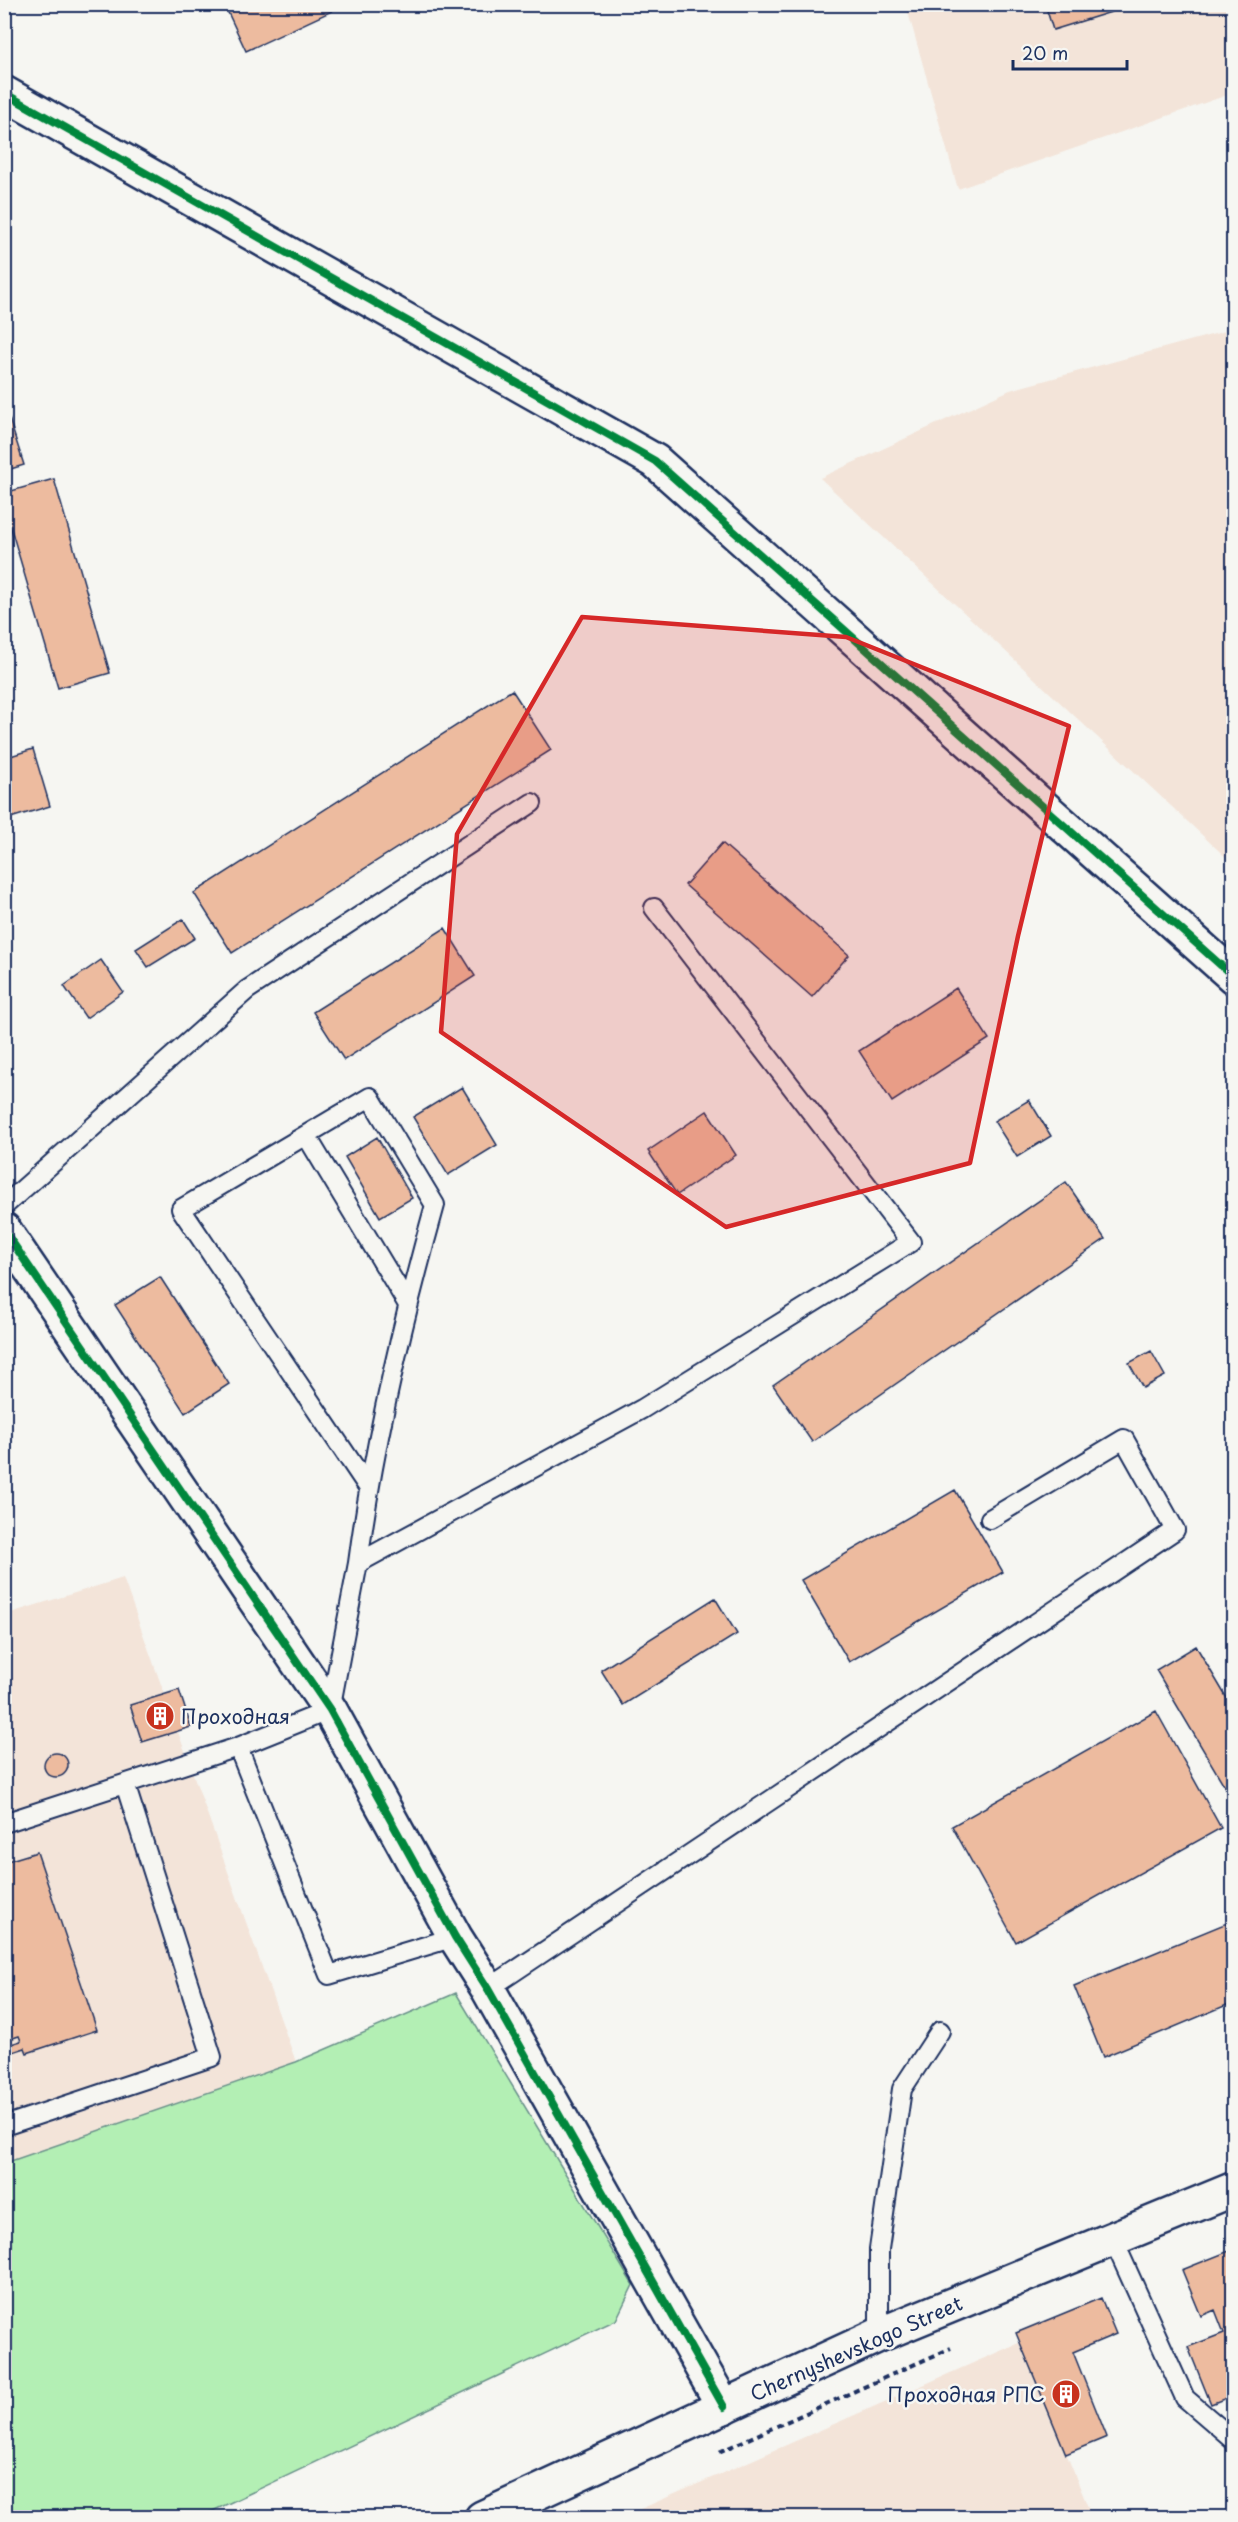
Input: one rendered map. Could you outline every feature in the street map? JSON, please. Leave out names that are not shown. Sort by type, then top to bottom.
[{"type":"street","points":[[4,93],[655,461],[1233,977]]},
{"type":"street","points":[[4,1230],[330,1710],[455,1937],[488,1989],[723,2407]]},
{"type":"street","name":"Chernyshevskogo Street","points":[[482,2517],[879,2335],[1233,2189]]},
{"type":"lane","points":[[4,1206],[247,990],[532,803]]},
{"type":"lane","points":[[357,1563],[642,1409],[911,1242],[654,908]]},
{"type":"lane","points":[[4,1823],[238,1747],[330,1710],[357,1563],[368,1487],[407,1303],[435,1205],[370,1097],[181,1209],[368,1487]]},
{"type":"lane","points":[[306,1135],[407,1303]]},
{"type":"lane","points":[[488,1989],[1175,1530],[1124,1439],[990,1520]]},
{"type":"lane","points":[[238,1747],[329,1975],[455,1937]]},
{"type":"lane","points":[[4,2126],[212,2057],[125,1784]]},
{"type":"lane","points":[[879,2335],[879,2249],[902,2089],[940,2031]]},
{"type":"lane","points":[[1113,2239],[1185,2398],[1233,2440]]},
{"type":"highlighted area","points":[[582,617],[846,637],[1069,726],[1018,936],[970,1163],[726,1227],[441,1032],[457,834]]},
{"type":"shaded area","points":[[906,5],[1233,5],[1233,93],[958,189]]},
{"type":"shaded area","points":[[1234,329],[1233,864],[820,478],[1010,390]]},
{"type":"shaded area","points":[[123,1578],[296,2062],[5,2163],[4,1615]]},
{"type":"shaded area","points":[[1021,2342],[1092,2517],[620,2518]]},
{"type":"green space","points":[[456,1993],[633,2285],[616,2320],[200,2517],[5,2517],[5,2163],[296,2062]]},
{"type":"building","points":[[224,4],[329,4],[332,11],[246,51]]},
{"type":"building","points":[[1045,4],[1137,4],[1053,30]]},
{"type":"building","points":[[4,403],[24,465],[4,471]]},
{"type":"building","points":[[54,479],[110,673],[58,688],[4,505],[4,493]]},
{"type":"building","points":[[512,690],[551,750],[232,953],[194,893]]},
{"type":"building","points":[[33,749],[50,806],[4,820],[4,758]]},
{"type":"building","points":[[722,843],[849,955],[812,997],[685,885]]},
{"type":"building","points":[[183,919],[195,938],[148,967],[136,949]]},
{"type":"building","points":[[445,928],[475,976],[344,1060],[313,1012]]},
{"type":"building","points":[[101,960],[123,992],[86,1018],[64,986]]},
{"type":"building","points":[[956,988],[989,1039],[892,1102],[859,1051]]},
{"type":"building","points":[[462,1087],[497,1145],[448,1175],[413,1117]]},
{"type":"building","points":[[1029,1100],[1051,1136],[1017,1157],[994,1121]]},
{"type":"building","points":[[707,1111],[736,1155],[677,1195],[648,1151]]},
{"type":"building","points":[[377,1137],[412,1198],[380,1217],[345,1157]]},
{"type":"building","points":[[1066,1182],[1105,1239],[812,1442],[773,1385]]},
{"type":"building","points":[[160,1277],[229,1384],[185,1413],[115,1305]]},
{"type":"building","points":[[1151,1351],[1165,1376],[1143,1388],[1129,1363]]},
{"type":"building","points":[[955,1490],[1003,1572],[849,1662],[801,1580]]},
{"type":"building","points":[[715,1598],[737,1634],[623,1705],[601,1670]]},
{"type":"building","points":[[1196,1646],[1234,1710],[1234,1802],[1156,1670]]},
{"type":"building","name":"Проходная","points":[[179,1690],[191,1727],[142,1742],[130,1705]]},
{"type":"building","points":[[1156,1711],[1221,1828],[1016,1942],[952,1826]]},
{"type":"building","points":[[56,1753],[65,1756],[68,1765],[65,1774],[56,1777],[47,1774],[44,1765],[47,1756]]},
{"type":"building","points":[[37,1852],[97,2030],[27,2053],[25,2048],[4,2055],[4,2046],[21,2041],[19,2036],[4,2041],[4,1862]]},
{"type":"building","points":[[1234,1920],[1234,2002],[1103,2057],[1074,1986]]},
{"type":"building","points":[[1234,2249],[1234,2395],[1211,2404],[1188,2347],[1224,2333],[1215,2310],[1201,2316],[1182,2270]]},
{"type":"building","name":"Проходная РПС","points":[[1101,2298],[1116,2334],[1073,2352],[1107,2437],[1066,2454],[1016,2333]]},
{"type":"cycle path","points":[[4,93],[655,461],[1234,977]]},
{"type":"cycle path","points":[[4,1230],[330,1710],[455,1937],[488,1989],[724,2407]]},
{"type":"place","name":"Проходная","points":[[160,1716]]},
{"type":"place","name":"Проходная РПС","points":[[1066,2394]]}]
